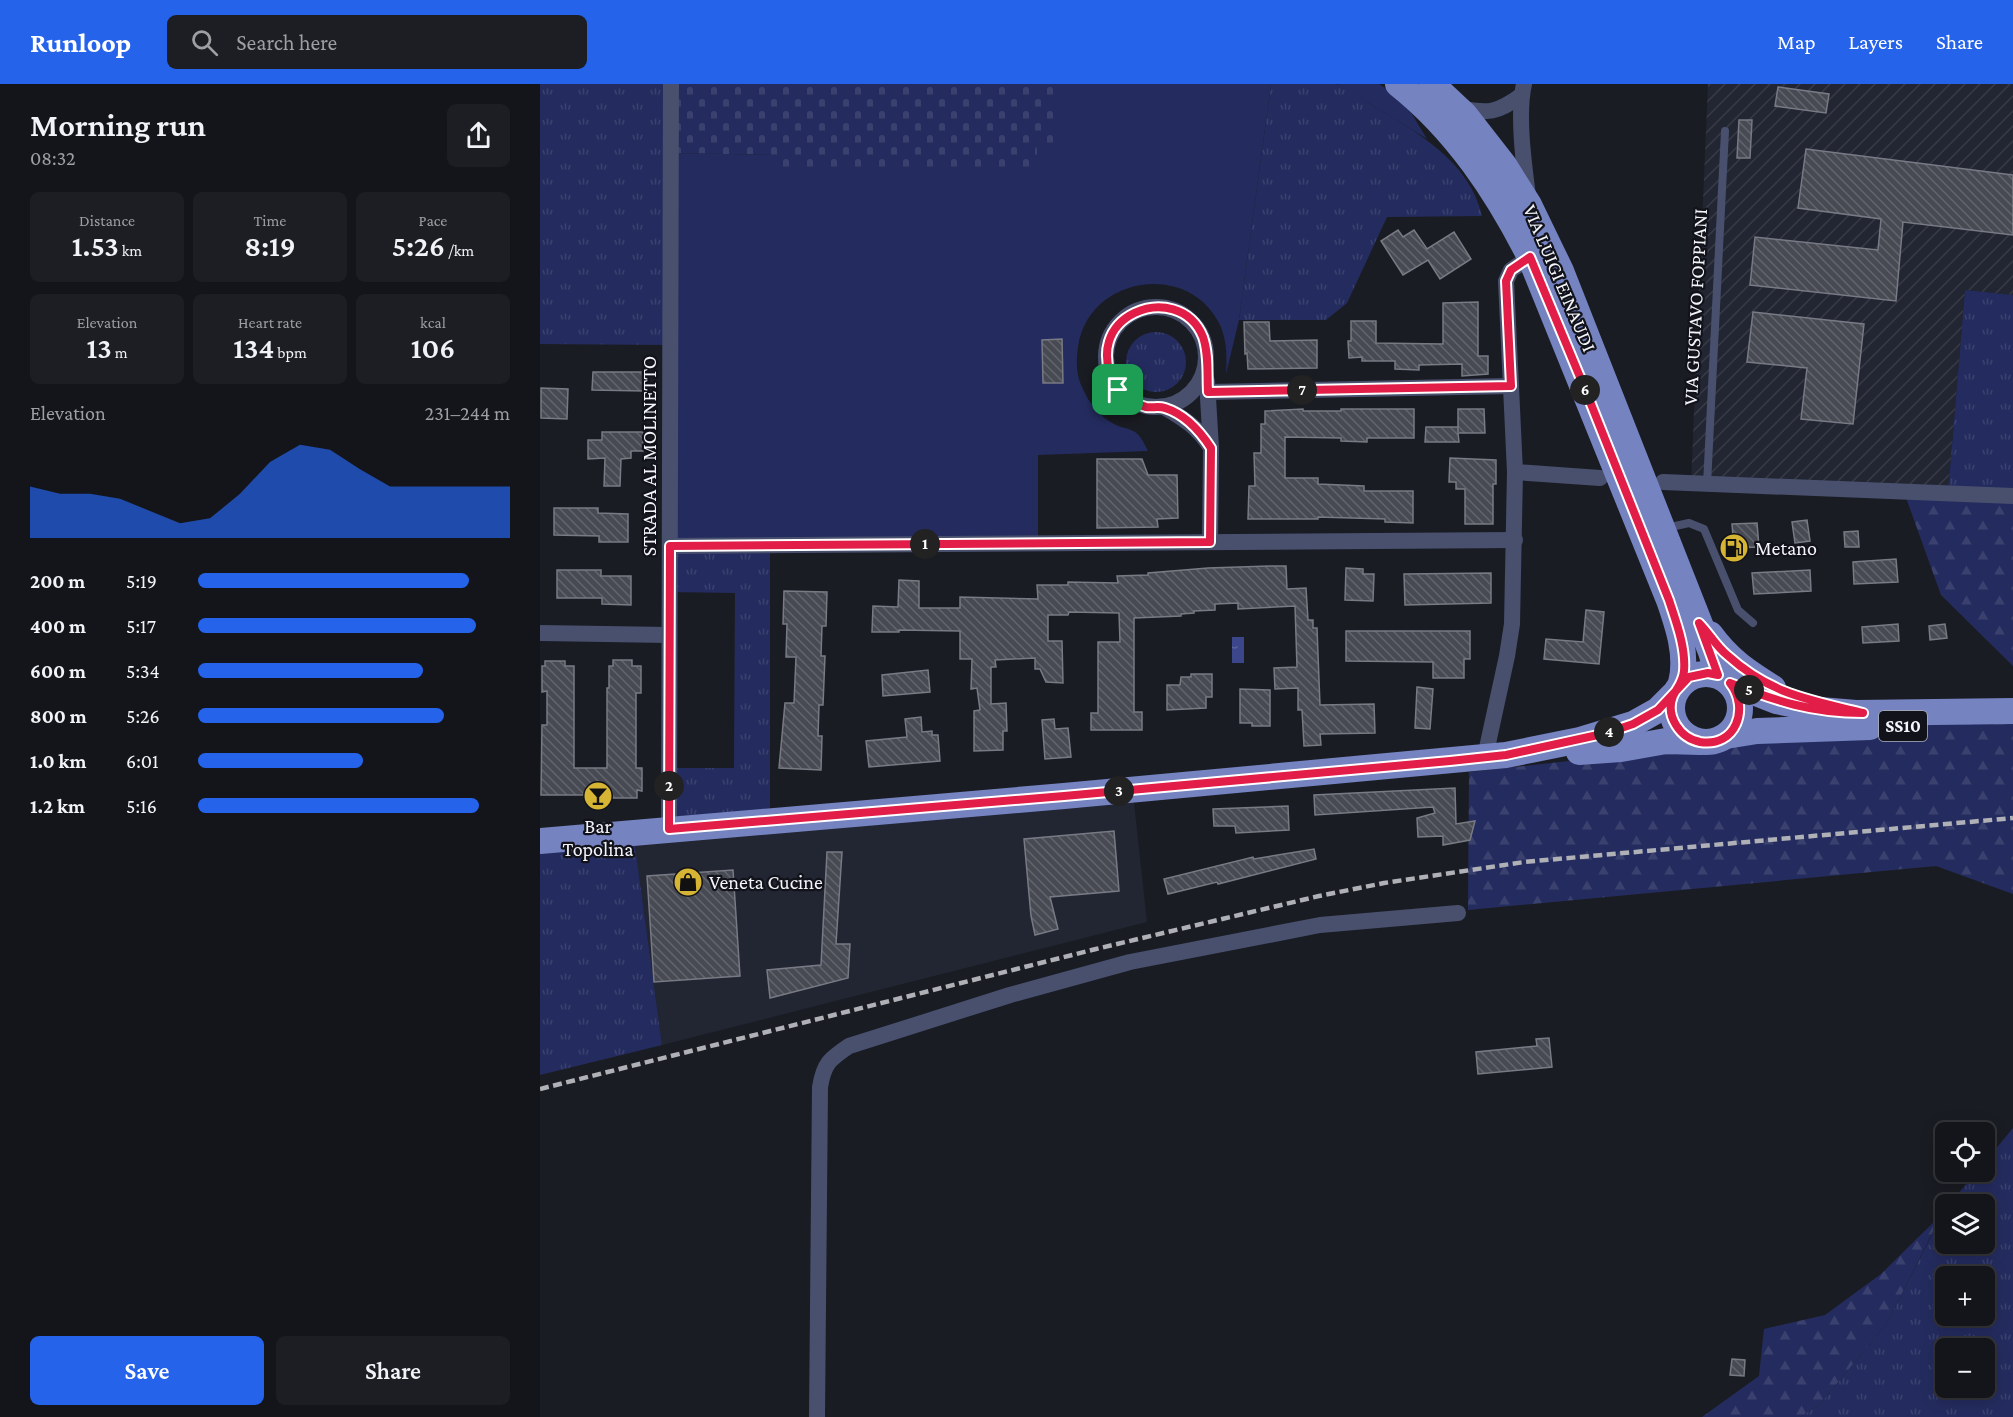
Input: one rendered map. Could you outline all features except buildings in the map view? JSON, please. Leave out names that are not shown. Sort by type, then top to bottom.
[{"type":"main road","name":"VIA LUIGI EINAUDI","points":[[1398,84],[1419,100],[1473,160],[1510,218],[1530,257],[1669,600],[1680,633],[1684,672],[1677,690]]},
{"type":"main road","name":"VIA LUIGI EINAUDI","points":[[1432,84],[1459,108],[1504,165],[1529,205],[1562,271],[1699,623],[1724,679]]},
{"type":"main road","points":[[1699,623],[1725,654],[1751,675],[1776,690],[1811,702],[1863,713]]},
{"type":"main road","name":"SS10","points":[[1496,756],[1580,740],[1633,724],[1658,710],[1689,677],[1708,673],[1776,701],[1797,706],[1863,713],[2013,711]]},
{"type":"main road","points":[[1724,679],[1736,691],[1741,710],[1738,720],[1726,735]]},
{"type":"main road","points":[[1677,690],[1671,710],[1676,724],[1686,736],[1700,742]]},
{"type":"main road","name":"SS10","points":[[540,841],[1496,756],[1611,750],[1666,741],[1709,742],[1726,735],[1757,731],[2013,721]]},
{"type":"street","name":"STRADA AL MOLINETTO","points":[[669,829],[671,84]]},
{"type":"street","points":[[1459,108],[1478,112],[1504,108],[1523,89]]},
{"type":"street","points":[[1523,89],[1524,165],[1529,205]]},
{"type":"street","points":[[1496,756],[1512,624],[1515,540],[1515,472],[1506,281],[1511,270],[1530,257]]},
{"type":"street","points":[[1206,368],[1201,382],[1191,394],[1178,403],[1164,407],[1147,407],[1131,401],[1118,390],[1109,375],[1106,359],[1108,342],[1122,321],[1144,308],[1161,307],[1178,311],[1192,321],[1202,335],[1207,351],[1211,448],[1210,542]]},
{"type":"street","points":[[1208,392],[1511,386]]},
{"type":"street","points":[[1164,407],[1186,419],[1211,448]]},
{"type":"street","points":[[1515,472],[1600,478]]},
{"type":"street","points":[[1663,482],[2013,496]]},
{"type":"street","points":[[670,546],[1515,540]]},
{"type":"street","points":[[540,633],[669,635]]},
{"type":"street","points":[[817,1417],[820,1087],[822,1072],[829,1060],[849,1046],[1130,962],[1320,925],[1458,913]]},
{"type":"lane","name":"VIA GUSTAVO FOPPIANI","points":[[1707,485],[1725,131]]},
{"type":"lane","points":[[1662,528],[1689,523],[1704,529],[1738,610],[1753,622]]},
{"type":"shaded area","points":[[1708,84],[2013,84],[2013,295],[1965,290],[1948,494],[1691,484]]},
{"type":"shaded area","points":[[1133,793],[1147,922],[662,1045],[633,831]]},
{"type":"green space","points":[[540,84],[672,84],[672,345],[540,344]]},
{"type":"green space","points":[[672,84],[1057,84],[1057,146],[1037,167],[778,167],[777,155],[671,153]]},
{"type":"green space","points":[[1057,84],[1271,84],[1239,320],[1226,374],[1224,337],[1220,325],[1205,304],[1186,291],[1164,285],[1141,285],[1119,292],[1100,304],[1086,323],[1078,347],[1077,362],[1080,382],[1091,403],[1109,421],[1137,434],[1148,451],[1038,455],[1038,546],[672,548],[671,153],[778,155],[778,167],[1037,167],[1037,146],[1057,145]]},
{"type":"green space","points":[[1271,84],[1336,84],[1350,90],[1439,150],[1466,179],[1482,216],[1387,217],[1347,303],[1326,320],[1239,320]]},
{"type":"green space","points":[[1338,84],[1379,84],[1404,101],[1427,139]]},
{"type":"green space","points":[[1965,290],[2013,295],[2013,497],[1948,494]]},
{"type":"green space","points":[[1150,332],[1162,332],[1178,340],[1184,350],[1186,362],[1184,374],[1178,384],[1162,392],[1150,392],[1134,384],[1126,368],[1126,356],[1134,340]]},
{"type":"green space","points":[[1904,492],[2013,497],[2013,666],[1941,595]]},
{"type":"green space","points":[[672,548],[770,549],[770,821],[668,830],[671,768],[734,768],[735,593],[672,592]]},
{"type":"green space","points":[[2013,712],[2013,894],[1936,866],[1468,910],[1469,772]]},
{"type":"green space","points":[[633,831],[662,1045],[540,1075],[540,841]]},
{"type":"green space","points":[[2013,1128],[2013,1417],[1800,1417],[1820,1404],[1887,1323],[1935,1229],[1935,1254],[1995,1254],[1995,1194],[1958,1194],[1968,1182],[1995,1182],[1995,1150]]},
{"type":"green space","points":[[1935,1221],[1935,1228],[1887,1323],[1820,1404],[1800,1417],[1702,1417],[1759,1376],[1764,1329],[1825,1315],[1881,1274]]},
{"type":"water","points":[[1232,637],[1244,637],[1244,663],[1232,663]]},
{"type":"railway","points":[[540,1089],[1096,949],[1319,896],[1384,883],[1524,862],[2013,818]]},
{"type":"place","name":"Metano","points":[[1734,548]]},
{"type":"place","name":"Bar Topolina","points":[[598,796]]},
{"type":"place","name":"Veneta Cucine","points":[[688,882]]},
{"type":"route","points":[[1118,390],[1109,375],[1106,359],[1108,342],[1116,327],[1129,315],[1144,308],[1161,307],[1178,311],[1192,321],[1202,335],[1207,351],[1208,392],[1511,386],[1506,281],[1511,270],[1530,257],[1585,389],[1680,633],[1684,672],[1681,684],[1673,696],[1671,710],[1680,731],[1700,742],[1709,742],[1718,740],[1733,729],[1741,710],[1740,700],[1730,683],[1776,701],[1797,706],[1863,713],[1811,702],[1776,690],[1751,675],[1725,654],[1699,623],[1718,675],[1708,673],[1689,677],[1673,696],[1658,710],[1633,724],[1580,740],[1506,755],[1064,796],[669,829],[670,546],[1210,542],[1211,448],[1186,419],[1164,407],[1147,407],[1131,401],[1118,390]]}]
